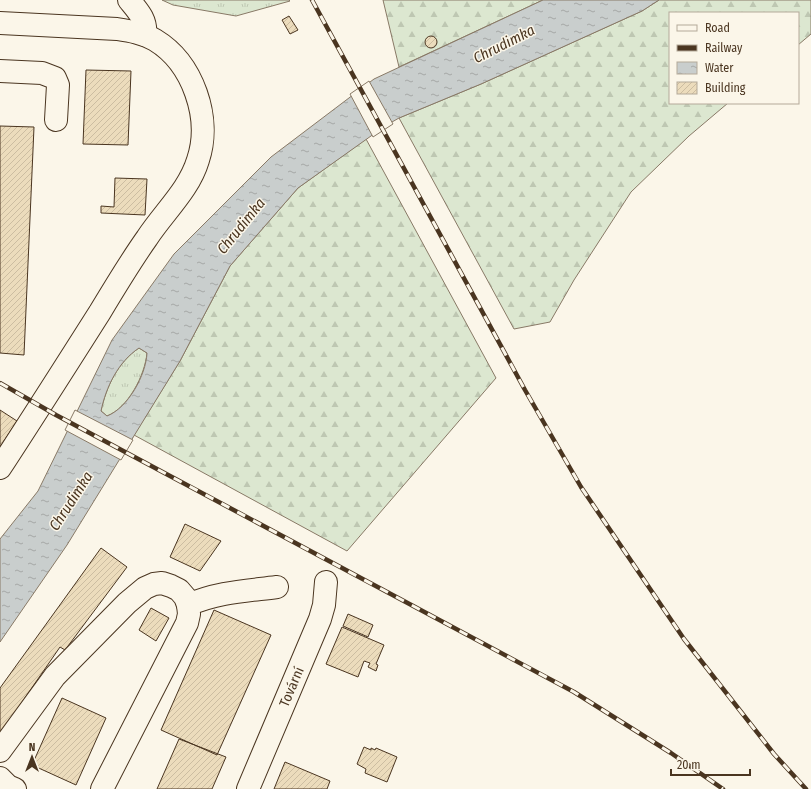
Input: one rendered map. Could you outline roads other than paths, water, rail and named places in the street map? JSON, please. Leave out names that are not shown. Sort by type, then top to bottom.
[{"type":"street","points":[[129,0],[144,21],[146,29],[145,35]]},
{"type":"street","points":[[0,23],[104,27],[132,31],[145,35],[162,45],[182,67],[195,90],[199,103],[202,131],[198,159],[191,177],[184,189],[147,238],[0,468]]},
{"type":"street","points":[[0,71],[42,73],[55,78],[58,85],[56,120]]},
{"type":"street","name":"Tovární","points":[[248,789],[320,618],[324,605],[326,582]]},
{"type":"street","points":[[0,751],[56,676],[137,594],[150,586],[162,583],[171,586],[179,590],[185,597],[188,605],[189,614],[184,629],[102,789]]},
{"type":"street","points":[[188,605],[204,598],[226,593],[277,587]]},
{"type":"street","points":[[0,778],[8,786],[15,789]]},
{"type":"water","name":"Chrudimka","points":[[543,0],[659,0],[642,11],[481,84],[399,118],[385,126],[298,188],[230,266],[180,361],[67,545],[0,642],[0,539],[38,491],[112,340],[174,254],[271,157],[374,79]],"holes":[[[139,348],[147,353],[143,371],[129,398],[115,412],[107,416],[101,411],[103,402],[110,384],[119,368],[125,360]]]},
{"type":"railway","points":[[312,0],[525,390],[581,487],[684,639],[774,754],[806,789]]},
{"type":"railway","points":[[0,383],[56,415],[574,692],[671,753],[723,789]]}]
